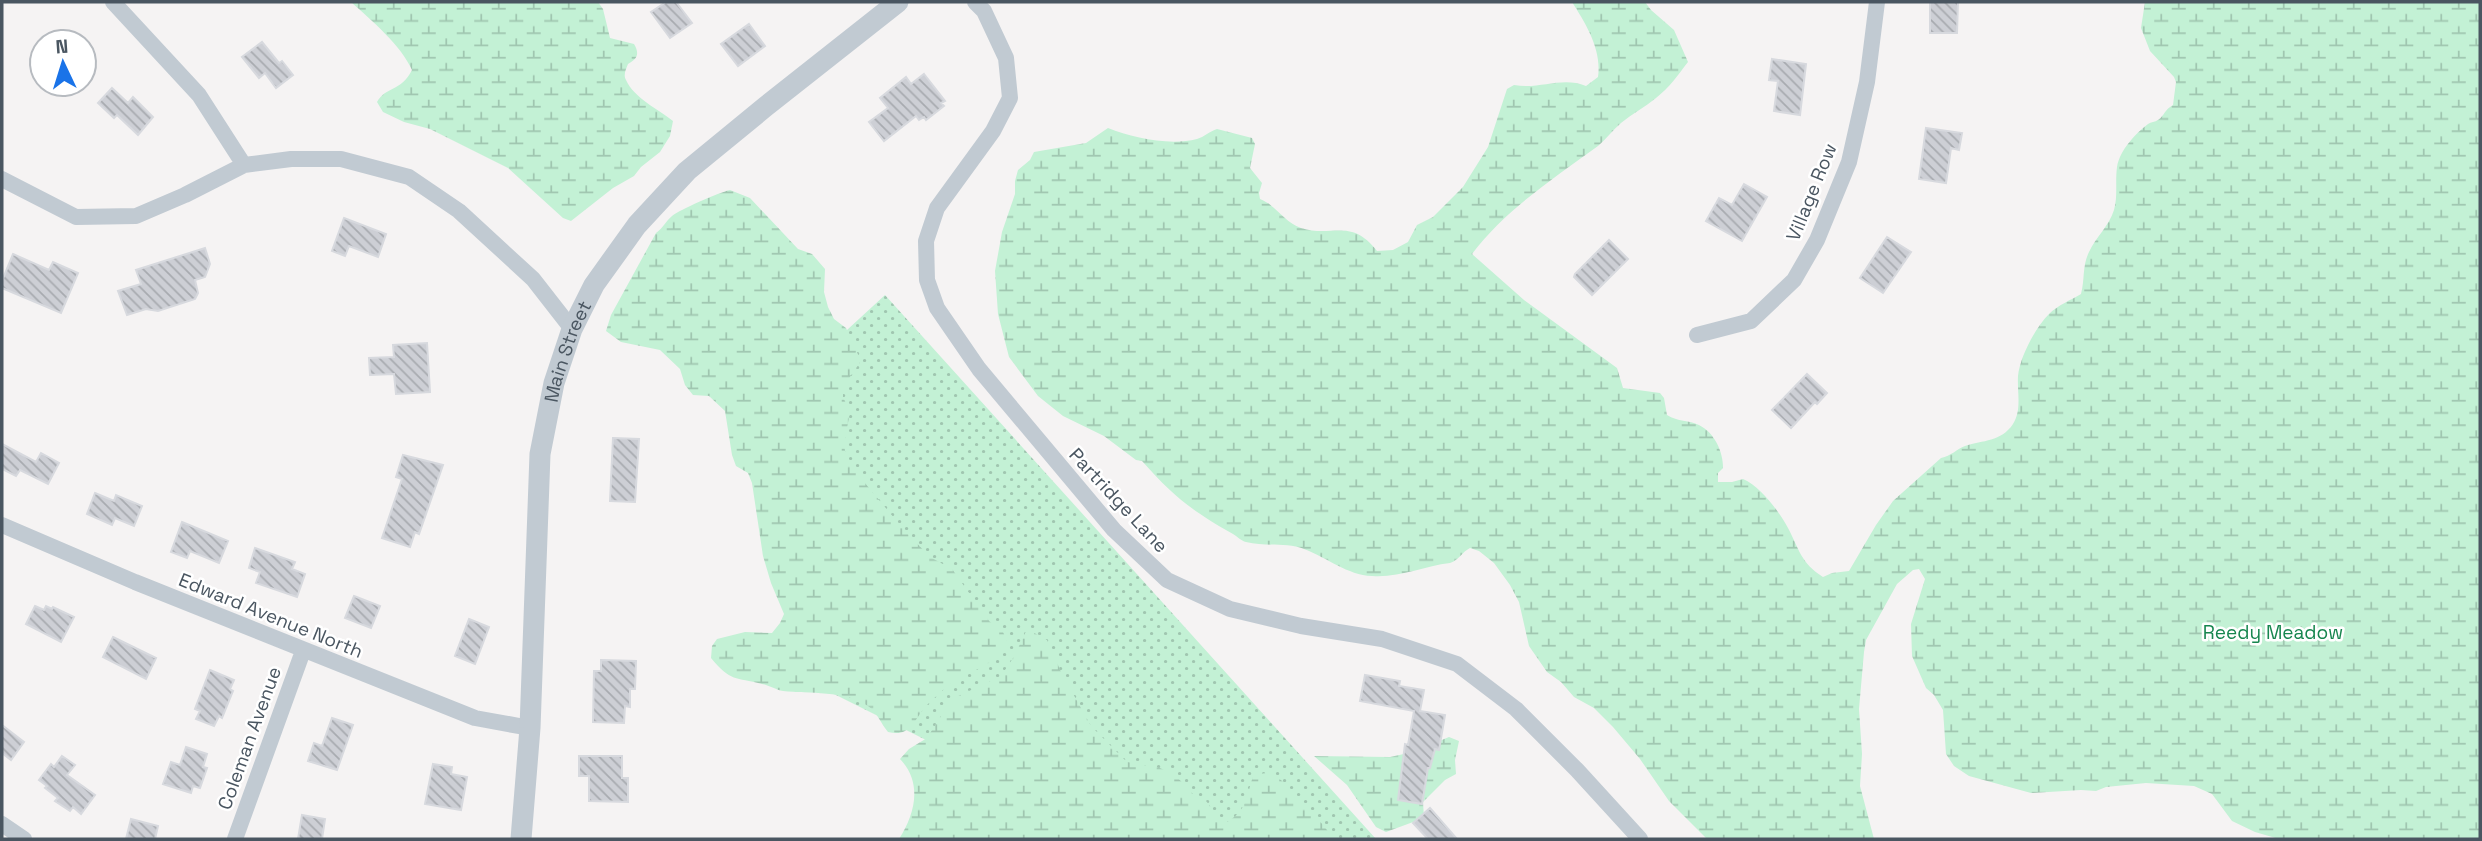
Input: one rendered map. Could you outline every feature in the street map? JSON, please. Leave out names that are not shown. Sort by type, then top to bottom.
[{"type":"street","points":[[113,2],[199,95],[244,165]]},
{"type":"street","name":"Main Street","points":[[521,839],[530,728],[540,454],[554,383],[572,329],[594,285],[637,225],[687,171],[898,2]]},
{"type":"street","name":"Partridge Lane","points":[[975,2],[984,11],[1006,58],[1010,97],[993,131],[937,208],[926,241],[927,280],[937,308],[979,369],[1114,530],[1167,580],[1230,609],[1301,626],[1382,639],[1457,664],[1516,709],[1640,839]]},
{"type":"street","name":"Village Row","points":[[1697,334],[1751,321],[1794,280],[1817,240],[1849,162],[1867,82],[1877,2]]},
{"type":"street","points":[[2,179],[76,217],[136,216],[244,165],[291,159],[341,159],[409,177],[459,211],[533,279],[572,329]]},
{"type":"street","name":"Edward Avenue North","points":[[2,525],[303,651],[475,718],[530,728]]},
{"type":"street","name":"Coleman Avenue","points":[[235,839],[303,651]]},
{"type":"street","points":[[2,824],[24,839]]},
{"type":"green space","points":[[351,2],[598,2],[603,9],[610,38],[634,44],[636,48],[637,56],[628,64],[626,80],[640,98],[673,121],[670,136],[660,152],[634,176],[613,188],[571,221],[563,218],[508,168],[430,129],[404,122],[383,112],[377,102],[385,93],[403,82],[412,70],[393,42]]},
{"type":"green space","name":"Reedy Meadow","points":[[1572,2],[1645,2],[1674,30],[1688,62],[1661,94],[1515,209],[1472,254],[1524,300],[1617,368],[1623,388],[1660,393],[1664,398],[1667,415],[1705,428],[1720,449],[1723,468],[1718,473],[1718,482],[1743,479],[1756,488],[1779,514],[1805,561],[1823,577],[1849,571],[1893,501],[1941,458],[1965,446],[1991,440],[2003,434],[2016,419],[2019,368],[2025,352],[2049,314],[2081,294],[2087,257],[2114,210],[2117,167],[2121,155],[2138,133],[2158,120],[2173,105],[2176,82],[2174,77],[2150,51],[2141,28],[2145,2],[2480,2],[2480,839],[2279,839],[2232,821],[2212,794],[2194,786],[2146,783],[2106,787],[2096,791],[2031,793],[1969,776],[1954,766],[1946,754],[1943,710],[1926,688],[1912,656],[1911,624],[1925,579],[1919,569],[1913,570],[1897,584],[1866,640],[1864,652],[1859,709],[1862,754],[1860,786],[1874,839],[1707,839],[1669,801],[1640,759],[1613,727],[1594,708],[1574,697],[1561,682],[1547,672],[1529,646],[1519,602],[1510,585],[1494,563],[1479,551],[1470,548],[1450,563],[1392,575],[1372,576],[1346,569],[1297,547],[1244,541],[1184,502],[1142,461],[1136,460],[1104,436],[1063,416],[1038,396],[1009,357],[998,314],[995,271],[1002,232],[1015,194],[1018,170],[1030,160],[1034,152],[1086,143],[1108,128],[1140,138],[1175,142],[1197,139],[1217,129],[1252,138],[1255,144],[1250,168],[1262,183],[1260,199],[1301,228],[1350,231],[1359,234],[1377,251],[1393,250],[1408,242],[1417,225],[1433,217],[1463,187],[1488,147],[1507,89],[1514,85],[1568,82],[1586,86],[1598,77],[1595,47]]},
{"type":"green space","points":[[730,190],[750,198],[798,249],[812,254],[825,269],[824,292],[828,307],[834,319],[846,328],[861,361],[843,387],[843,397],[850,412],[844,444],[854,470],[930,557],[952,569],[989,621],[1003,632],[1007,641],[993,660],[946,687],[926,706],[911,727],[903,732],[888,732],[874,711],[849,697],[783,691],[739,679],[729,675],[711,658],[712,646],[717,639],[745,632],[772,633],[784,614],[763,556],[752,483],[748,473],[736,466],[725,411],[709,396],[693,395],[685,385],[680,369],[660,350],[621,342],[606,331],[611,315],[656,233],[676,213]]},
{"type":"green space","points":[[885,295],[1376,839],[989,839],[994,774],[818,686],[758,412]]},
{"type":"green space","points":[[1027,629],[1047,640],[1061,672],[1091,726],[1127,762],[1160,768],[1176,776],[1193,794],[1206,801],[1211,807],[1212,815],[1227,822],[1243,807],[1254,774],[1271,773],[1304,803],[1333,839],[899,839],[909,819],[914,799],[912,778],[900,759],[909,749],[927,738],[952,699],[1001,676]]},
{"type":"green space","points":[[1449,737],[1459,741],[1455,760],[1456,774],[1445,780],[1423,802],[1424,818],[1386,832],[1376,827],[1347,785],[1314,756],[1390,757],[1413,752]]},
{"type":"building","points":[[666,2],[676,2],[692,23],[670,38],[651,12]]},
{"type":"building","points":[[1930,2],[1958,2],[1957,33],[1930,33]]},
{"type":"building","points":[[749,24],[765,46],[738,66],[721,44]]},
{"type":"building","points":[[262,42],[293,75],[276,88],[265,73],[259,78],[242,57]]},
{"type":"building","points":[[1772,59],[1806,64],[1800,115],[1774,111],[1778,81],[1769,80]]},
{"type":"building","points":[[924,74],[945,101],[941,103],[944,106],[926,120],[924,117],[919,120],[916,116],[884,141],[869,122],[888,108],[880,98],[906,77],[911,84]]},
{"type":"building","points":[[112,88],[128,103],[133,97],[153,117],[138,135],[117,115],[114,118],[98,103]]},
{"type":"building","points":[[1926,128],[1962,133],[1959,150],[1951,148],[1946,183],[1919,179]]},
{"type":"building","points":[[1744,184],[1767,197],[1742,241],[1706,221],[1719,198],[1732,205]]},
{"type":"building","points":[[344,218],[386,234],[378,257],[349,246],[345,256],[332,251]]},
{"type":"building","points":[[1887,237],[1911,252],[1883,293],[1860,278]]},
{"type":"building","points":[[1609,240],[1628,259],[1592,295],[1574,277]]},
{"type":"building","points":[[205,248],[210,264],[205,277],[195,280],[198,293],[195,299],[158,311],[146,309],[127,315],[118,291],[141,284],[136,270]]},
{"type":"building","points":[[13,254],[49,270],[53,262],[78,273],[61,313],[2,288],[2,281]]},
{"type":"building","points":[[427,343],[430,392],[396,394],[394,374],[370,375],[369,358],[394,357],[393,345]]},
{"type":"building","points":[[1807,374],[1827,393],[1791,428],[1772,410]]},
{"type":"building","points":[[613,438],[639,439],[635,502],[610,501]]},
{"type":"building","points":[[2,444],[36,462],[41,453],[59,463],[48,484],[20,470],[16,476],[2,469]]},
{"type":"building","points":[[403,455],[443,465],[419,534],[415,532],[410,547],[382,538],[402,479],[396,477]]},
{"type":"building","points":[[95,493],[114,501],[116,495],[142,506],[134,526],[115,518],[112,525],[87,514]]},
{"type":"building","points":[[182,522],[228,541],[219,563],[190,551],[187,558],[171,552]]},
{"type":"building","points":[[255,548],[295,562],[292,569],[305,574],[297,597],[256,583],[260,572],[249,568]]},
{"type":"building","points":[[354,596],[380,606],[371,628],[345,618]]},
{"type":"building","points":[[35,606],[44,610],[46,606],[52,609],[53,607],[74,617],[61,642],[26,624]]},
{"type":"building","points":[[469,619],[489,627],[475,664],[455,656]]},
{"type":"building","points":[[113,637],[156,658],[146,679],[103,657]]},
{"type":"building","points":[[601,660],[636,661],[635,689],[630,689],[630,707],[625,706],[624,723],[593,722],[594,671],[601,671]]},
{"type":"building","points":[[210,670],[234,680],[230,689],[233,691],[222,718],[219,716],[214,726],[196,719],[200,711],[195,709]]},
{"type":"building","points":[[1365,675],[1400,681],[1399,686],[1424,690],[1420,711],[1445,715],[1439,750],[1435,749],[1428,768],[1422,804],[1398,800],[1405,744],[1408,745],[1414,711],[1360,701]]},
{"type":"building","points":[[332,718],[353,725],[337,770],[308,761],[314,743],[322,746]]},
{"type":"building","points":[[2,725],[24,742],[11,760],[2,753]]},
{"type":"building","points":[[186,747],[207,754],[203,767],[207,768],[200,788],[193,786],[191,793],[163,784],[171,762],[180,765]]},
{"type":"building","points":[[62,756],[75,765],[67,775],[95,795],[81,814],[73,807],[70,811],[55,801],[58,798],[39,780],[51,764],[54,767]]},
{"type":"building","points":[[579,756],[622,756],[622,778],[628,778],[628,802],[589,801],[589,776],[579,776]]},
{"type":"building","points":[[433,764],[452,767],[451,774],[467,777],[461,810],[425,804]]},
{"type":"building","points":[[1430,808],[1457,839],[1428,839],[1413,823]]},
{"type":"building","points":[[302,815],[325,819],[322,839],[298,839]]},
{"type":"building","points":[[131,819],[158,826],[155,839],[126,839]]}]
